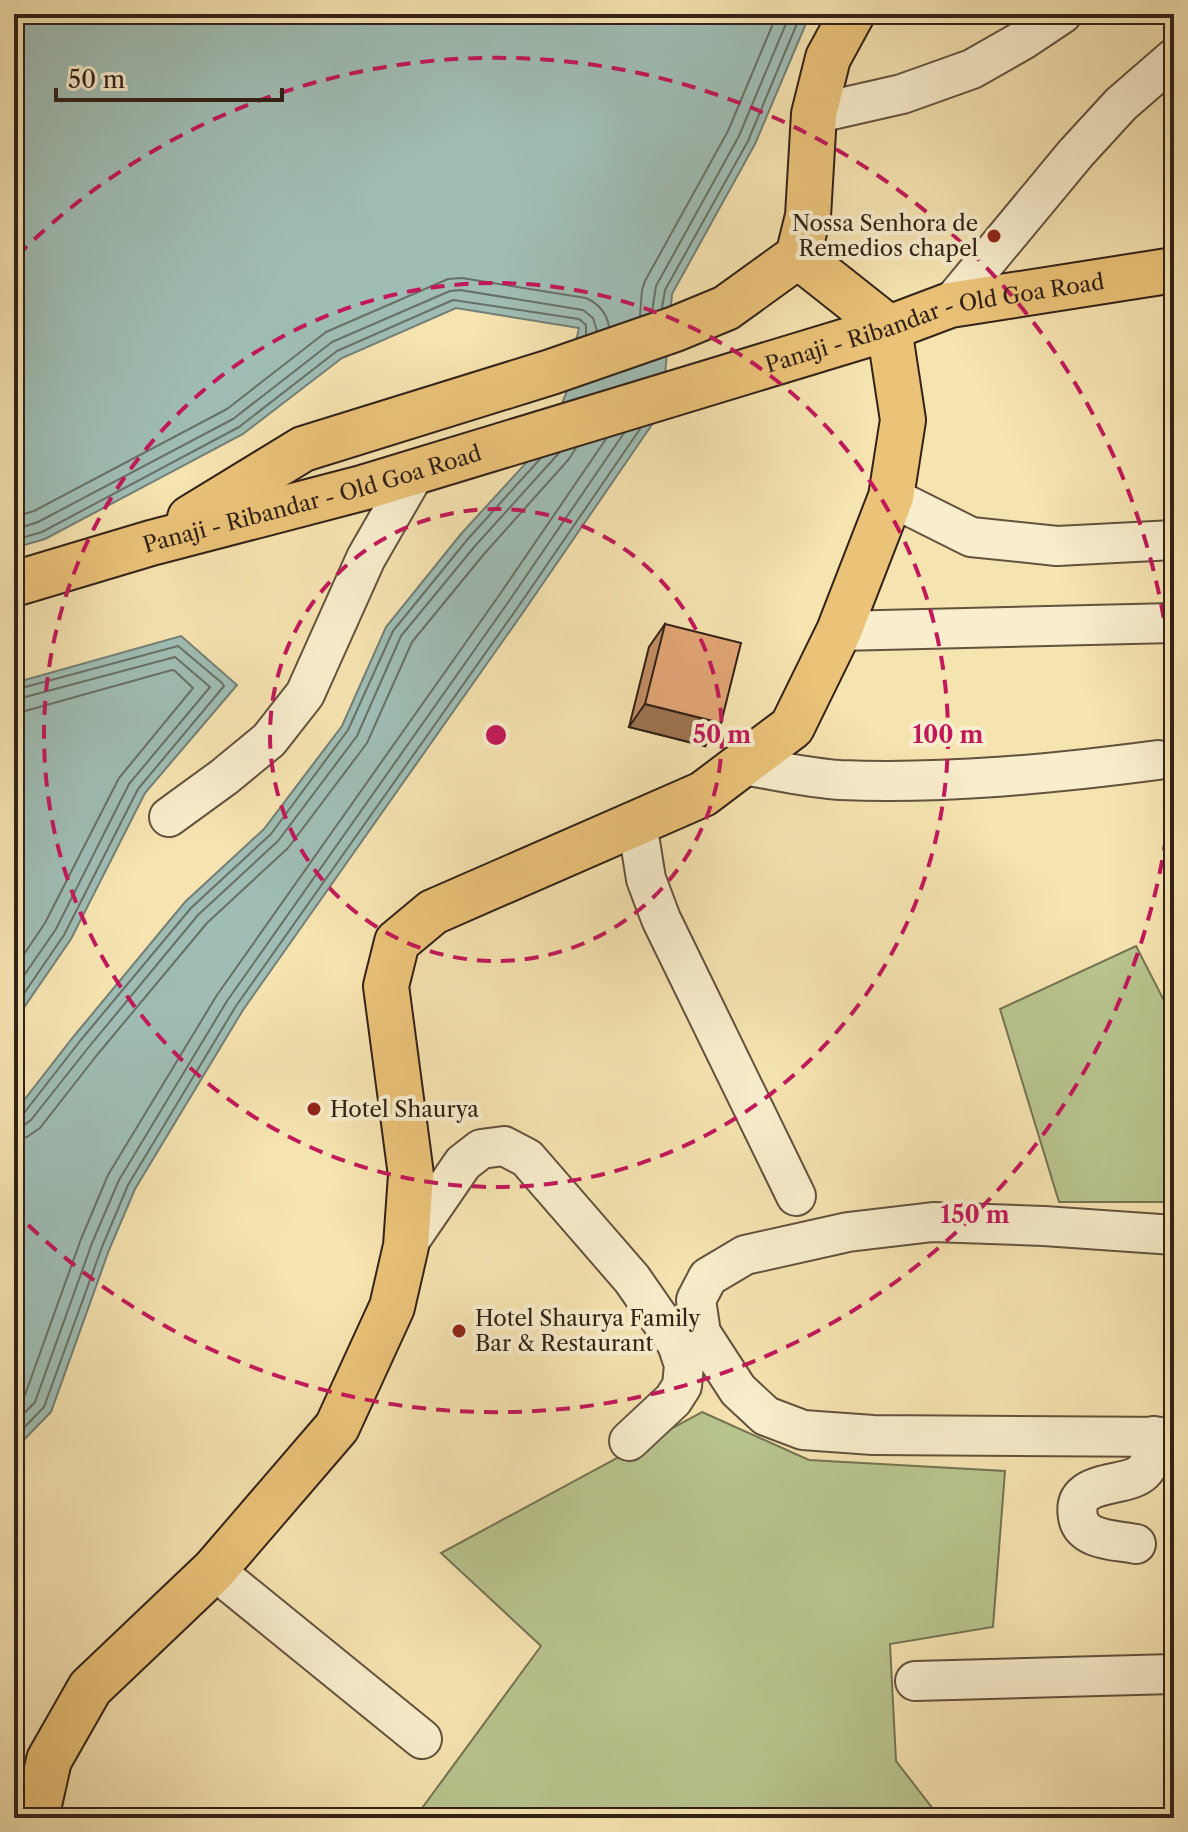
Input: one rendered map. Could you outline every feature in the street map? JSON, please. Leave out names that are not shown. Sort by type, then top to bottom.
[{"type":"main road","points":[[36,1818],[49,1760],[90,1688],[214,1570],[337,1427],[392,1307],[406,1246],[411,1175],[386,986],[397,942],[433,912],[703,794],[792,727],[839,631],[891,497],[903,420],[889,328],[798,256],[808,216],[814,114],[828,58],[852,14]]},
{"type":"main road","name":"Panaji - Ribandar - Old Goa Road","points":[[151,543],[303,449],[551,372],[675,329],[726,308],[798,256]]},
{"type":"main road","name":"Panaji - Ribandar - Old Goa Road","points":[[151,543],[362,488],[889,328],[950,305],[1174,270]]},
{"type":"main road","points":[[14,584],[151,543]]},
{"type":"street","points":[[814,114],[902,94],[972,69],[1062,14]]},
{"type":"street","points":[[950,305],[1085,143],[1121,104],[1174,58]]},
{"type":"street","points":[[169,817],[269,740],[305,694],[366,558],[416,471]]},
{"type":"street","points":[[891,497],[971,537],[1057,546],[1174,540]]},
{"type":"street","points":[[839,631],[1174,623]]},
{"type":"street","points":[[743,765],[837,780],[947,779],[1081,770],[1158,760]]},
{"type":"street","points":[[637,823],[646,879],[661,919],[796,1196]]},
{"type":"street","points":[[406,1246],[463,1163],[481,1149],[504,1146],[527,1158],[632,1279],[677,1344],[684,1365],[682,1386],[673,1400],[629,1441]]},
{"type":"street","points":[[1136,1544],[1091,1536],[1079,1523],[1077,1510],[1080,1499],[1091,1489],[1142,1475],[1164,1436],[873,1435],[803,1430],[766,1416],[738,1390],[701,1333],[696,1300],[708,1277],[745,1255],[848,1232],[933,1222],[1174,1235]]},
{"type":"street","points":[[214,1570],[422,1739]]},
{"type":"street","points":[[915,1681],[1174,1674]]},
{"type":"green space","points":[[1136,946],[1174,1020],[1174,1202],[1059,1202],[1000,1009]]},
{"type":"green space","points":[[702,1412],[809,1460],[1005,1471],[993,1627],[890,1644],[896,1761],[940,1818],[422,1818],[417,1815],[541,1646],[441,1553]]},
{"type":"water","points":[[14,14],[810,14],[755,144],[672,294],[662,410],[243,1010],[135,1189],[109,1250],[51,1412],[14,1450],[14,1113],[185,902],[264,829],[342,726],[386,627],[461,534],[547,440],[574,374],[579,328],[456,308],[342,358],[243,434],[45,539],[14,548]]},
{"type":"water","points":[[181,636],[237,685],[145,793],[71,939],[14,1022],[14,683]]},
{"type":"building","points":[[665,624],[741,643],[721,723],[645,704]]},
{"type":"place","name":"Nossa Senhora de Remedios chapel","points":[[994,236]]},
{"type":"place","name":"Hotel Shaurya","points":[[314,1109]]},
{"type":"place","name":"Hotel Shaurya Family Bar & Restaurant","points":[[459,1331]]}]
